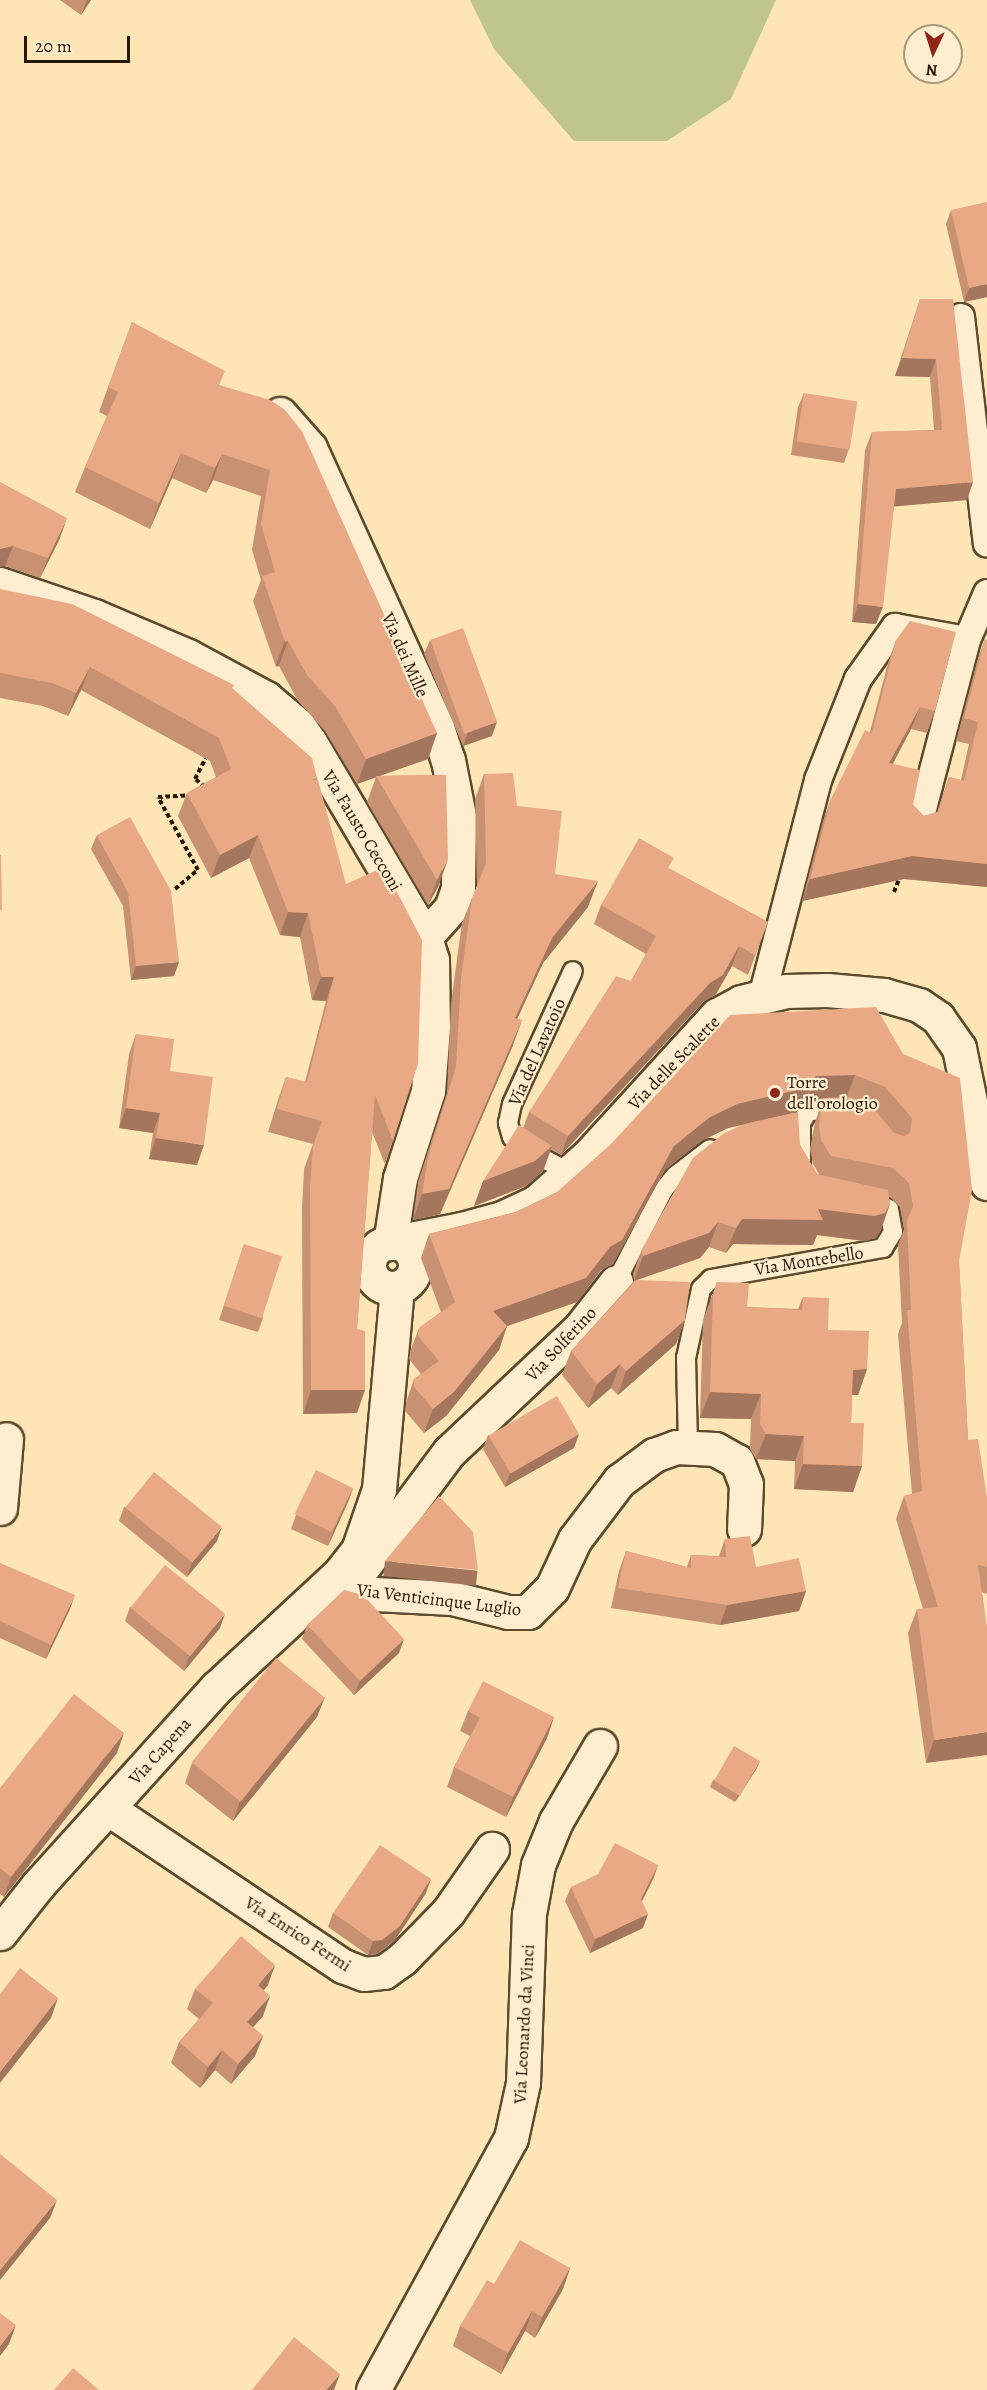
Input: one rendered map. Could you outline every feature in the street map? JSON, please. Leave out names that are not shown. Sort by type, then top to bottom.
[{"type":"street","points":[[961,317],[987,544]]},
{"type":"street","name":"Via dei Mille","points":[[255,399],[289,421],[310,448],[445,750],[459,816],[458,888],[451,908],[425,937]]},
{"type":"street","name":"Via Fausto Cecconi","points":[[0,584],[36,595],[188,656],[266,698],[298,725],[425,937],[433,972],[431,1073],[423,1115],[400,1178],[391,1232]]},
{"type":"street","points":[[919,824],[966,640],[987,593]]},
{"type":"street","points":[[762,997],[818,780],[858,679],[895,627],[966,640]]},
{"type":"street","name":"Via delle Scalette","points":[[391,1232],[502,1218],[536,1202],[570,1173],[707,1024],[728,1008],[762,997],[805,990],[871,993],[907,1001],[938,1018],[959,1048],[987,1183]]},
{"type":"street","points":[[340,1584],[362,1542],[379,1489],[397,1288],[376,1282],[370,1269],[376,1249],[391,1232]]},
{"type":"street","name":"Via Solferino","points":[[340,1584],[449,1452],[581,1327],[616,1282]]},
{"type":"street","points":[[0,1509],[6,1439]]},
{"type":"street","name":"Via Venticinque Luglio","points":[[340,1584],[375,1594],[452,1598],[508,1612],[528,1612],[545,1597],[575,1539],[620,1481],[654,1455],[688,1446],[724,1452],[741,1467],[747,1494],[744,1529]]},
{"type":"street","name":"Via Capena","points":[[0,1933],[38,1885],[238,1666],[340,1584]]},
{"type":"street","name":"Via Leonardo da Vinci","points":[[373,2390],[511,2138],[522,2097],[529,1914],[538,1865],[556,1821],[600,1746]]},
{"type":"street","name":"Via Enrico Fermi","points":[[109,1809],[343,1966],[364,1974],[384,1972],[402,1959],[452,1907],[492,1849]]},
{"type":"lane","name":"Via del Lavatoio","points":[[570,1173],[522,1147],[512,1137],[508,1123],[512,1104],[573,970]]},
{"type":"lane","points":[[808,1178],[792,1125],[808,1111],[817,1108],[860,1115]]},
{"type":"lane","name":"Via Solferino","points":[[616,1282],[675,1176],[708,1150],[731,1140]]},
{"type":"lane","name":"Via Montebello","points":[[688,1446],[686,1358],[701,1289],[711,1279],[883,1248],[893,1232],[889,1209],[882,1203],[848,1198]]},
{"type":"path","points":[[208,789],[195,779],[211,748]]},
{"type":"path","points":[[175,890],[198,870],[158,797],[204,795]]},
{"type":"path","points":[[894,892],[901,873]]},
{"type":"green space","points":[[470,0],[776,0],[731,99],[667,141],[574,141],[494,49]]},
{"type":"building","points":[[987,202],[987,284],[969,288],[951,210]]},
{"type":"building","points":[[920,299],[953,299],[973,482],[896,489],[883,607],[858,604],[872,432],[942,430],[936,359],[902,358]]},
{"type":"building","points":[[132,322],[225,371],[219,385],[270,400],[285,410],[302,431],[437,733],[366,759],[335,706],[307,675],[288,641],[285,642],[262,576],[275,572],[261,524],[270,470],[222,454],[215,468],[181,453],[159,503],[85,467],[118,392],[108,387]]},
{"type":"building","points":[[804,393],[857,401],[850,450],[796,441]]},
{"type":"building","points":[[0,482],[67,518],[48,558],[13,546],[0,549]]},
{"type":"building","points":[[0,589],[72,604],[234,685],[232,688],[312,758],[317,778],[311,780],[318,780],[346,884],[384,867],[422,940],[418,1064],[393,1141],[375,1095],[357,1329],[365,1331],[365,1390],[311,1390],[310,1186],[313,1146],[322,1121],[277,1109],[286,1077],[307,1082],[334,977],[321,977],[308,913],[288,912],[258,835],[220,855],[187,793],[231,769],[219,738],[90,667],[76,693],[52,683],[0,673]]},
{"type":"building","points":[[910,621],[956,632],[935,711],[920,707],[889,763],[920,770],[913,805],[924,816],[938,812],[949,777],[964,781],[978,722],[964,718],[985,639],[987,640],[987,864],[912,856],[810,879],[831,799],[865,730],[872,733],[896,640]]},
{"type":"building","points":[[463,628],[497,722],[464,734],[430,640]]},
{"type":"building","points":[[513,773],[517,806],[562,811],[555,874],[598,881],[552,938],[515,1018],[522,1020],[449,1189],[422,1194],[428,1157],[456,1067],[461,978],[472,898],[486,863],[484,774]]},
{"type":"building","points":[[446,775],[448,859],[437,880],[376,776]]},
{"type":"building","points":[[130,817],[171,891],[179,962],[136,966],[128,892],[97,835]]},
{"type":"building","points":[[639,838],[674,858],[668,868],[768,922],[755,955],[739,946],[723,975],[710,983],[568,1136],[529,1112],[616,976],[631,981],[656,936],[601,905]]},
{"type":"building","points":[[1,855],[2,910],[0,910]]},
{"type":"building","points":[[876,1007],[903,1054],[960,1078],[972,1190],[959,1261],[968,1440],[978,1439],[987,1498],[987,1567],[978,1565],[987,1630],[987,1732],[934,1740],[917,1609],[938,1607],[904,1496],[922,1491],[907,1310],[911,1310],[907,1221],[913,1206],[909,1183],[893,1168],[831,1156],[821,1140],[819,1125],[823,1098],[850,1097],[870,1104],[894,1133],[904,1136],[910,1133],[912,1118],[885,1087],[855,1075],[816,1076],[802,1089],[737,1104],[710,1117],[674,1146],[622,1240],[610,1247],[586,1278],[493,1311],[507,1326],[454,1392],[433,1409],[414,1387],[414,1379],[439,1361],[418,1336],[419,1328],[455,1302],[429,1234],[516,1212],[557,1192],[611,1144],[730,1015]]},
{"type":"building","points":[[136,1034],[174,1039],[170,1071],[213,1077],[204,1145],[156,1138],[160,1113],[126,1108]]},
{"type":"building","points":[[798,1112],[800,1145],[817,1174],[888,1190],[890,1204],[885,1213],[874,1216],[818,1209],[823,1220],[742,1219],[736,1228],[718,1222],[709,1233],[643,1256],[642,1249],[693,1158],[723,1134],[744,1124]]},
{"type":"building","points":[[519,1125],[552,1146],[535,1161],[483,1181]]},
{"type":"building","points":[[244,1244],[282,1256],[262,1318],[224,1306]]},
{"type":"building","points":[[636,1280],[690,1282],[685,1320],[626,1371],[620,1364],[597,1384],[571,1351]]},
{"type":"building","points":[[717,1282],[749,1283],[747,1307],[802,1310],[803,1297],[829,1298],[828,1330],[869,1331],[867,1369],[853,1370],[851,1423],[864,1423],[862,1466],[803,1464],[804,1436],[766,1434],[760,1424],[761,1394],[710,1392],[713,1295]]},
{"type":"building","points":[[557,1396],[579,1434],[511,1474],[489,1436]]},
{"type":"building","points":[[316,1470],[353,1488],[331,1532],[295,1514]]},
{"type":"building","points":[[154,1472],[222,1527],[193,1562],[125,1508]]},
{"type":"building","points":[[439,1496],[473,1532],[478,1570],[385,1561]]},
{"type":"building","points":[[750,1536],[756,1567],[799,1558],[806,1591],[727,1605],[618,1588],[626,1551],[691,1568],[691,1555],[726,1557],[725,1539]]},
{"type":"building","points":[[0,1563],[75,1595],[51,1645],[0,1621]]},
{"type":"building","points":[[165,1565],[225,1613],[190,1656],[130,1608]]},
{"type":"building","points":[[344,1590],[363,1595],[404,1639],[360,1681],[307,1625]]},
{"type":"building","points":[[276,1658],[325,1698],[241,1802],[192,1762]]},
{"type":"building","points":[[483,1681],[554,1717],[513,1797],[454,1767],[480,1718],[468,1711]]},
{"type":"building","points":[[74,1694],[124,1733],[11,1877],[0,1868],[0,1788]]},
{"type":"building","points":[[734,1746],[760,1761],[740,1796],[714,1781]]},
{"type":"building","points":[[615,1843],[658,1865],[641,1899],[648,1914],[595,1939],[571,1887],[598,1874]]},
{"type":"building","points":[[380,1845],[431,1879],[400,1926],[382,1940],[373,1941],[333,1913]]},
{"type":"building","points":[[241,1936],[275,1965],[258,1985],[270,1996],[247,2022],[263,2036],[238,2064],[222,2050],[208,2067],[179,2042],[213,2003],[195,1989]]},
{"type":"building","points":[[20,1968],[58,1998],[0,2072],[0,1994]]},
{"type":"building","points":[[0,2154],[57,2200],[0,2270]]},
{"type":"building","points":[[520,2240],[570,2268],[542,2317],[532,2311],[508,2353],[460,2326],[487,2280],[494,2284]]},
{"type":"building","points":[[0,2313],[16,2325],[0,2346]]},
{"type":"building","points":[[294,2337],[340,2374],[326,2390],[252,2390]]},
{"type":"building","points":[[73,2368],[99,2390],[54,2390]]},
{"type":"place","name":"Torre dell'orologio","points":[[775,1093]]}]
